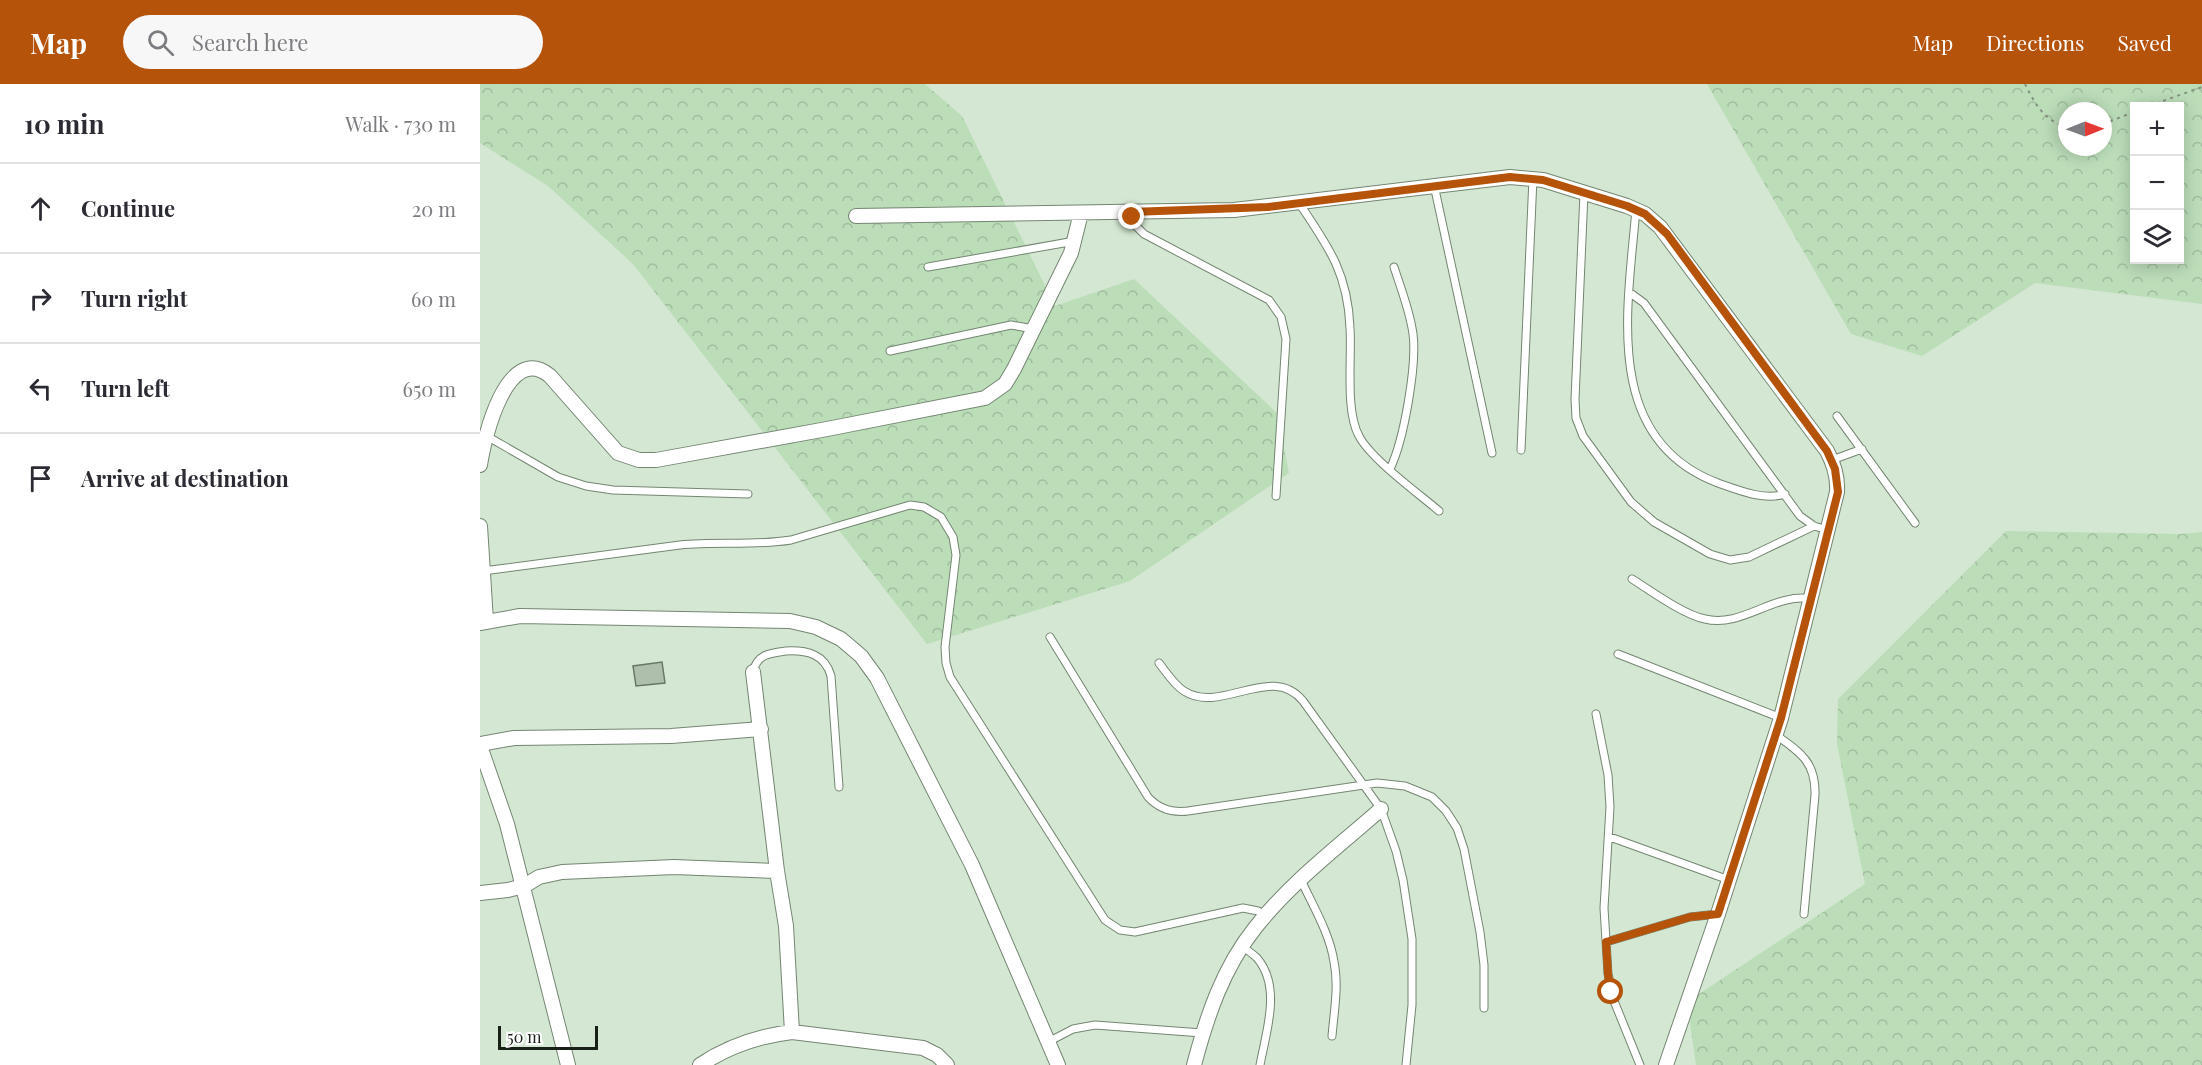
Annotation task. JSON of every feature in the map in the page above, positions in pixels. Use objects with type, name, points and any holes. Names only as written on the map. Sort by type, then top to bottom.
[{"type":"street","points":[[856,216],[1234,210],[1510,177],[1533,178],[1636,209],[1667,234],[1832,460],[1838,480],[1838,492],[1776,735],[1718,914],[1665,1065]]},
{"type":"street","points":[[480,459],[485,435],[499,396],[510,381],[524,369],[529,368],[540,369],[550,376],[618,453],[639,460],[656,460],[978,400],[992,395],[1005,384],[1034,329],[1071,253],[1081,213]]},
{"type":"street","points":[[480,526],[483,622],[520,616],[790,621],[804,623],[829,632],[851,647],[877,678],[972,865],[1058,1065]]},
{"type":"street","points":[[753,672],[777,871],[786,926],[792,1032]]},
{"type":"street","points":[[568,1065],[524,886],[497,792],[480,745],[514,738],[696,735],[760,729]]},
{"type":"street","points":[[1194,1065],[1202,1033],[1218,991],[1242,946],[1265,915],[1381,809]]},
{"type":"street","points":[[482,897],[524,886],[539,877],[562,872],[674,867],[777,871]]},
{"type":"street","points":[[700,1065],[718,1053],[741,1043],[772,1034],[792,1032],[923,1048],[937,1055],[947,1065]]},
{"type":"lane","points":[[1521,450],[1533,178]]},
{"type":"lane","points":[[1434,185],[1492,453]]},
{"type":"lane","points":[[1584,193],[1575,409],[1579,428],[1588,444],[1631,502],[1644,514],[1717,557],[1730,560],[1749,557],[1814,526]]},
{"type":"lane","points":[[1299,203],[1329,246],[1347,297],[1350,327],[1351,410],[1354,427],[1363,444],[1439,511]]},
{"type":"lane","points":[[1636,209],[1629,292],[1628,358],[1630,377],[1641,411],[1657,438],[1681,462],[1710,480],[1768,497],[1785,494]]},
{"type":"lane","points":[[1131,212],[1136,226],[1144,234],[1269,300],[1278,311],[1284,324],[1286,339],[1276,496]]},
{"type":"lane","points":[[928,267],[1075,241]]},
{"type":"lane","points":[[1390,469],[1402,434],[1414,354],[1412,326],[1394,267]]},
{"type":"lane","points":[[1629,292],[1644,303],[1800,516],[1814,526],[1828,530]]},
{"type":"lane","points":[[890,351],[1011,325],[1034,329]]},
{"type":"lane","points":[[1837,416],[1915,523]]},
{"type":"lane","points":[[485,435],[558,477],[586,486],[613,490],[748,494]]},
{"type":"lane","points":[[1832,460],[1862,449]]},
{"type":"lane","points":[[483,571],[689,544],[774,543],[910,505],[931,510],[945,522],[955,545],[956,564],[945,647],[950,677],[1105,920],[1120,930],[1135,932],[1243,908],[1265,915]]},
{"type":"lane","points":[[1632,579],[1696,617],[1715,621],[1739,618],[1786,600],[1812,599]]},
{"type":"lane","points":[[1050,637],[1148,797],[1160,807],[1174,812],[1188,812],[1363,784],[1398,785],[1432,797],[1446,811],[1457,828],[1464,849],[1480,932],[1484,965],[1484,1008]]},
{"type":"lane","points":[[753,672],[760,658],[770,653],[806,651],[818,656],[826,665],[831,676],[839,787]]},
{"type":"lane","points":[[1618,654],[1781,718]]},
{"type":"lane","points":[[1159,663],[1181,689],[1199,697],[1214,697],[1275,685],[1293,691],[1303,701],[1381,809],[1396,851],[1403,880],[1412,939],[1412,1005],[1406,1065]]},
{"type":"lane","points":[[1596,714],[1608,775],[1610,837],[1604,908],[1608,974],[1611,992],[1640,1065]]},
{"type":"lane","points":[[1776,735],[1800,752],[1809,764],[1814,779],[1815,795],[1804,914]]},
{"type":"lane","points":[[1610,837],[1729,880]]},
{"type":"lane","points":[[1301,880],[1326,934],[1334,961],[1336,982],[1332,1036]]},
{"type":"lane","points":[[1606,942],[1690,917],[1718,914]]},
{"type":"lane","points":[[1242,946],[1258,959],[1268,982],[1270,994],[1271,1005],[1260,1065]]},
{"type":"lane","points":[[1047,1042],[1073,1029],[1095,1025],[1202,1033]]},
{"type":"path","points":[[2025,84],[2044,116],[2058,123]]},
{"type":"path","points":[[2160,102],[2202,87]]},
{"type":"path","points":[[2112,121],[2130,114]]},
{"type":"green space","points":[[480,84],[925,84],[962,116],[1055,306],[1134,279],[1277,413],[1289,473],[1130,581],[927,644],[633,264],[548,186],[480,143]]},
{"type":"green space","points":[[1707,84],[2202,84],[2202,304],[2035,283],[1922,356],[1851,334]]},
{"type":"green space","points":[[2006,531],[2180,534],[2202,532],[2202,1065],[1696,1065],[1687,1002],[1865,884],[1837,744],[1838,699]]},
{"type":"building","points":[[662,662],[665,683],[636,686],[633,666]]},
{"type":"route","points":[[1132,217],[1131,212],[1268,207],[1510,177],[1543,180],[1636,209],[1667,234],[1827,451],[1838,480],[1838,492],[1781,718],[1718,914],[1690,917],[1606,942],[1611,992]]}]
